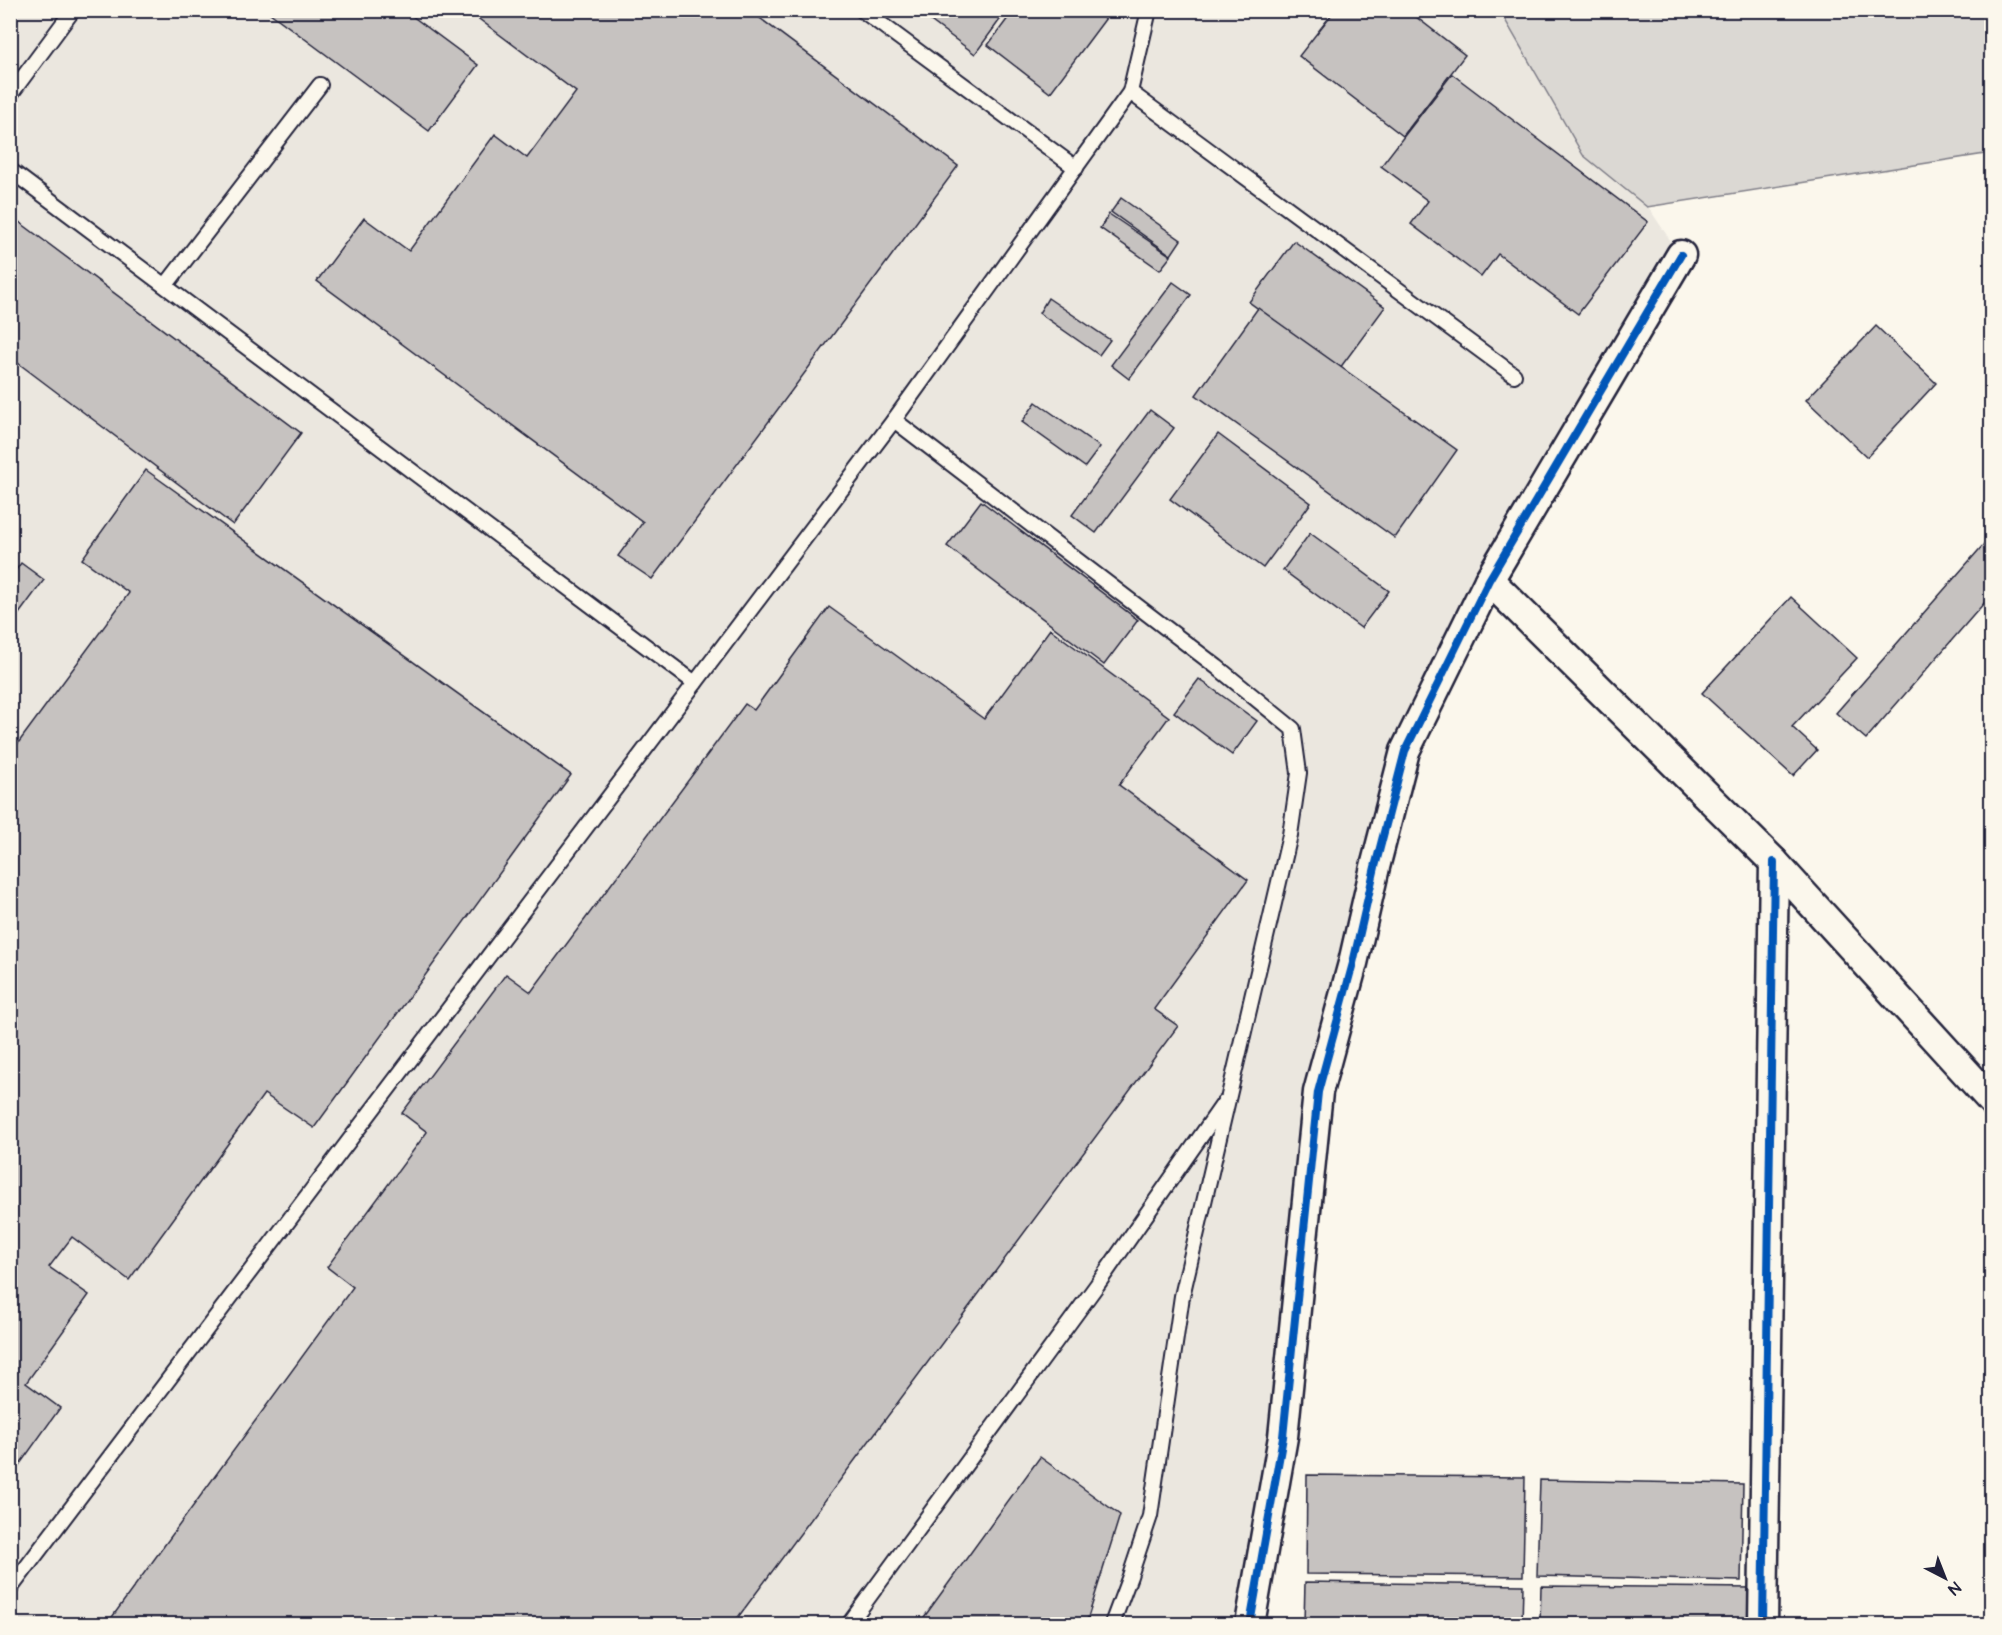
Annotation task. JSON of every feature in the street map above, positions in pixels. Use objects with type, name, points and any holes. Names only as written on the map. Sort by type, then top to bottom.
[{"type":"street","points":[[1250,1624],[1283,1437],[1318,1092],[1353,963],[1405,751],[1489,580],[1682,255]]},
{"type":"street","points":[[1489,580],[1774,861],[1992,1101]]},
{"type":"street","points":[[1763,1624],[1774,861]]},
{"type":"lane","points":[[10,94],[73,10]]},
{"type":"lane","points":[[862,10],[1076,168]]},
{"type":"lane","points":[[10,1589],[894,420],[1076,168],[1130,92],[1149,10]]},
{"type":"lane","points":[[166,285],[320,85]]},
{"type":"lane","points":[[1130,92],[1514,375]]},
{"type":"lane","points":[[10,170],[695,683]]},
{"type":"lane","points":[[894,420],[1208,660],[1293,729],[1299,772],[1290,835],[1182,1296],[1150,1516],[1112,1624]]},
{"type":"lane","points":[[849,1624],[1097,1285],[1229,1096]]},
{"type":"shaded area","points":[[11,11],[1529,11],[1536,37],[1674,246],[1392,758],[1362,848],[1309,1094],[1273,1431],[1235,1624],[11,1624]]},
{"type":"shaded area","points":[[1500,11],[1991,11],[1991,153],[1647,207],[1583,155]]},
{"type":"building","points":[[266,10],[404,10],[478,65],[429,131]]},
{"type":"building","points":[[467,10],[749,10],[958,166],[652,579],[618,556],[643,522],[317,281],[364,218],[409,251],[495,134],[527,158],[576,92]]},
{"type":"building","points":[[916,10],[1007,10],[975,54]]},
{"type":"building","points":[[1014,10],[1112,10],[1050,93],[988,45]]},
{"type":"building","points":[[1335,10],[1407,10],[1465,55],[1403,136],[1299,56]]},
{"type":"building","points":[[1452,74],[1648,222],[1578,314],[1498,254],[1481,277],[1411,224],[1428,201],[1381,166]]},
{"type":"building","points":[[1121,198],[1181,240],[1171,255],[1111,212]]},
{"type":"building","points":[[1109,214],[1171,256],[1160,270],[1100,228]]},
{"type":"building","points":[[10,215],[301,433],[233,525],[10,357]]},
{"type":"building","points":[[1294,241],[1385,307],[1340,368],[1249,302]]},
{"type":"building","points":[[1173,282],[1191,295],[1129,379],[1111,365]]},
{"type":"building","points":[[1048,298],[1110,340],[1099,355],[1039,313]]},
{"type":"building","points":[[1258,308],[1457,450],[1395,538],[1196,395]]},
{"type":"building","points":[[1876,326],[1936,383],[1867,457],[1806,400]]},
{"type":"building","points":[[1036,402],[1100,447],[1085,467],[1022,422]]},
{"type":"building","points":[[1150,410],[1174,428],[1096,533],[1072,515]]},
{"type":"building","points":[[1218,434],[1311,503],[1263,568],[1170,499]]},
{"type":"building","points":[[146,470],[571,775],[314,1128],[264,1094],[129,1280],[72,1237],[49,1267],[89,1295],[26,1383],[60,1408],[10,1478],[10,754],[129,593],[82,559]]},
{"type":"building","points":[[981,501],[1138,620],[1104,665],[947,546]]},
{"type":"building","points":[[1310,533],[1389,591],[1361,628],[1283,570]]},
{"type":"building","points":[[1992,535],[1992,594],[1866,739],[1836,713]]},
{"type":"building","points":[[21,563],[44,580],[10,626],[10,578]]},
{"type":"building","points":[[1791,597],[1857,658],[1792,727],[1817,750],[1793,776],[1702,693]]},
{"type":"building","points":[[829,607],[984,719],[1050,629],[1169,717],[1119,785],[1248,880],[1154,1009],[1178,1026],[733,1624],[107,1624],[353,1287],[327,1267],[427,1132],[402,1113],[506,974],[531,992],[745,704],[754,710]]},
{"type":"building","points":[[1199,679],[1257,721],[1232,755],[1174,712]]},
{"type":"building","points":[[1040,1457],[1120,1515],[1086,1624],[919,1624]]},
{"type":"building","points":[[1307,1475],[1525,1477],[1523,1576],[1306,1574]]},
{"type":"building","points":[[1540,1480],[1743,1484],[1741,1581],[1537,1576]]},
{"type":"building","points":[[1305,1582],[1523,1585],[1522,1624],[1304,1624]]},
{"type":"building","points":[[1541,1586],[1756,1588],[1756,1624],[1540,1624]]},
{"type":"cycle path","points":[[1250,1624],[1283,1437],[1318,1092],[1353,963],[1405,751],[1489,580],[1681,255]]},
{"type":"cycle path","points":[[1763,1624],[1774,862]]}]
